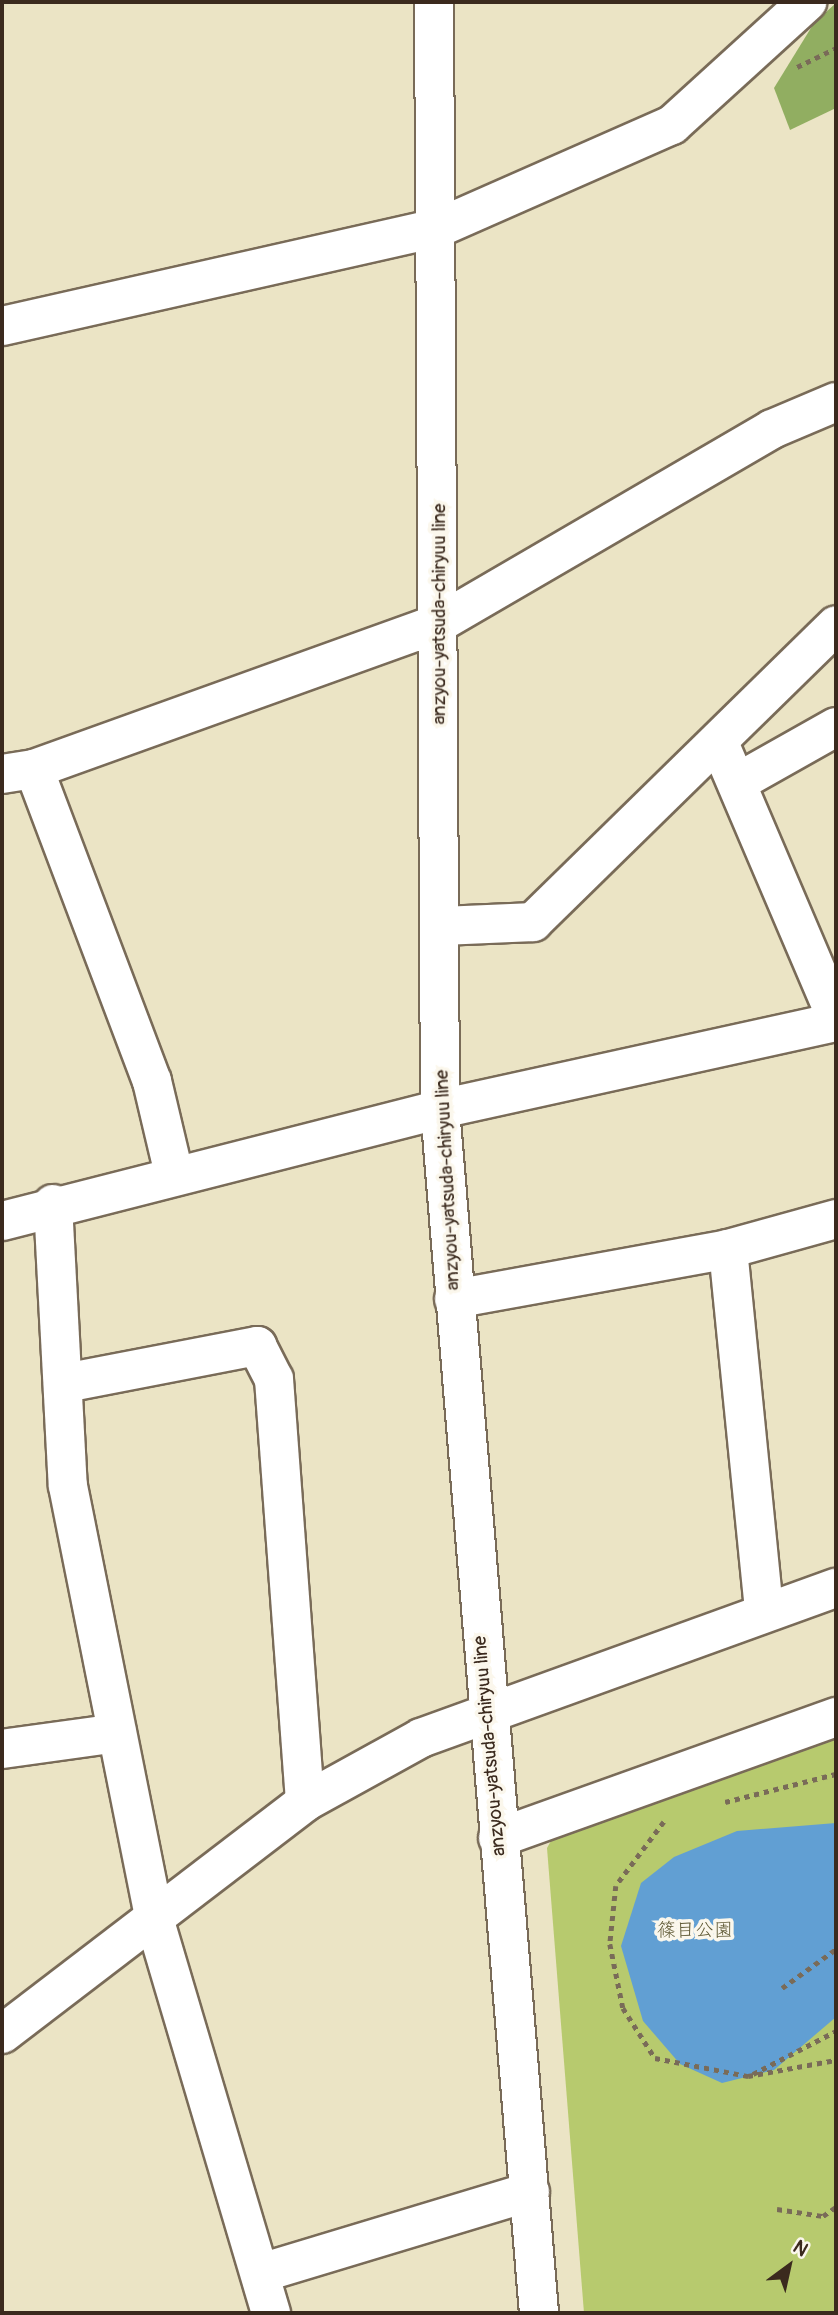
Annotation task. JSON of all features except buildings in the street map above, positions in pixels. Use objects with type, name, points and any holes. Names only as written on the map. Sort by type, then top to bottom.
[{"type":"street","name":"anzyou-yatsuda-chiryuu line","points":[[434,2],[443,926],[440,1109],[487,1718],[539,2313]]},
{"type":"street","points":[[2,326],[438,228],[672,125],[807,2]]},
{"type":"street","points":[[174,1174],[152,1082],[18,772],[439,623],[772,429],[836,402]]},
{"type":"street","points":[[443,926],[533,922],[720,745],[836,625]]},
{"type":"street","points":[[740,781],[836,727]]},
{"type":"street","points":[[720,745],[740,781],[836,1017]]},
{"type":"street","points":[[2,1222],[53,1204],[440,1109],[836,1022]]},
{"type":"street","points":[[53,1204],[65,1382],[68,1486],[154,1918],[271,2313]]},
{"type":"street","points":[[454,1298],[728,1249],[836,1219]]},
{"type":"street","points":[[728,1249],[764,1612]]},
{"type":"street","points":[[65,1382],[257,1346],[274,1379],[305,1802]]},
{"type":"street","points":[[2,2034],[305,1802],[421,1738],[487,1718],[764,1612],[836,1588]]},
{"type":"street","points":[[498,1838],[836,1717]]},
{"type":"street","points":[[2,1749],[117,1732]]},
{"type":"street","points":[[261,2273],[530,2192]]},
{"type":"path","points":[[713,1805],[836,1774]]},
{"type":"path","points":[[674,1819],[661,1823],[617,1886],[610,1944],[623,2008],[655,2057],[748,2076],[836,2060]]},
{"type":"path","points":[[782,1988],[836,1949]]},
{"type":"path","points":[[748,2076],[836,2031]]},
{"type":"path","points":[[777,2209],[823,2216],[836,2207]]},
{"type":"green space","points":[[836,3],[836,108],[790,130],[774,88],[814,23]]},
{"type":"green space","name":"篠目公園","points":[[836,1729],[836,2313],[584,2313],[547,1848],[556,1832]]},
{"type":"water","points":[[836,1823],[836,2017],[774,2070],[722,2083],[680,2064],[643,2021],[621,1946],[641,1883],[674,1857],[737,1831]]}]
